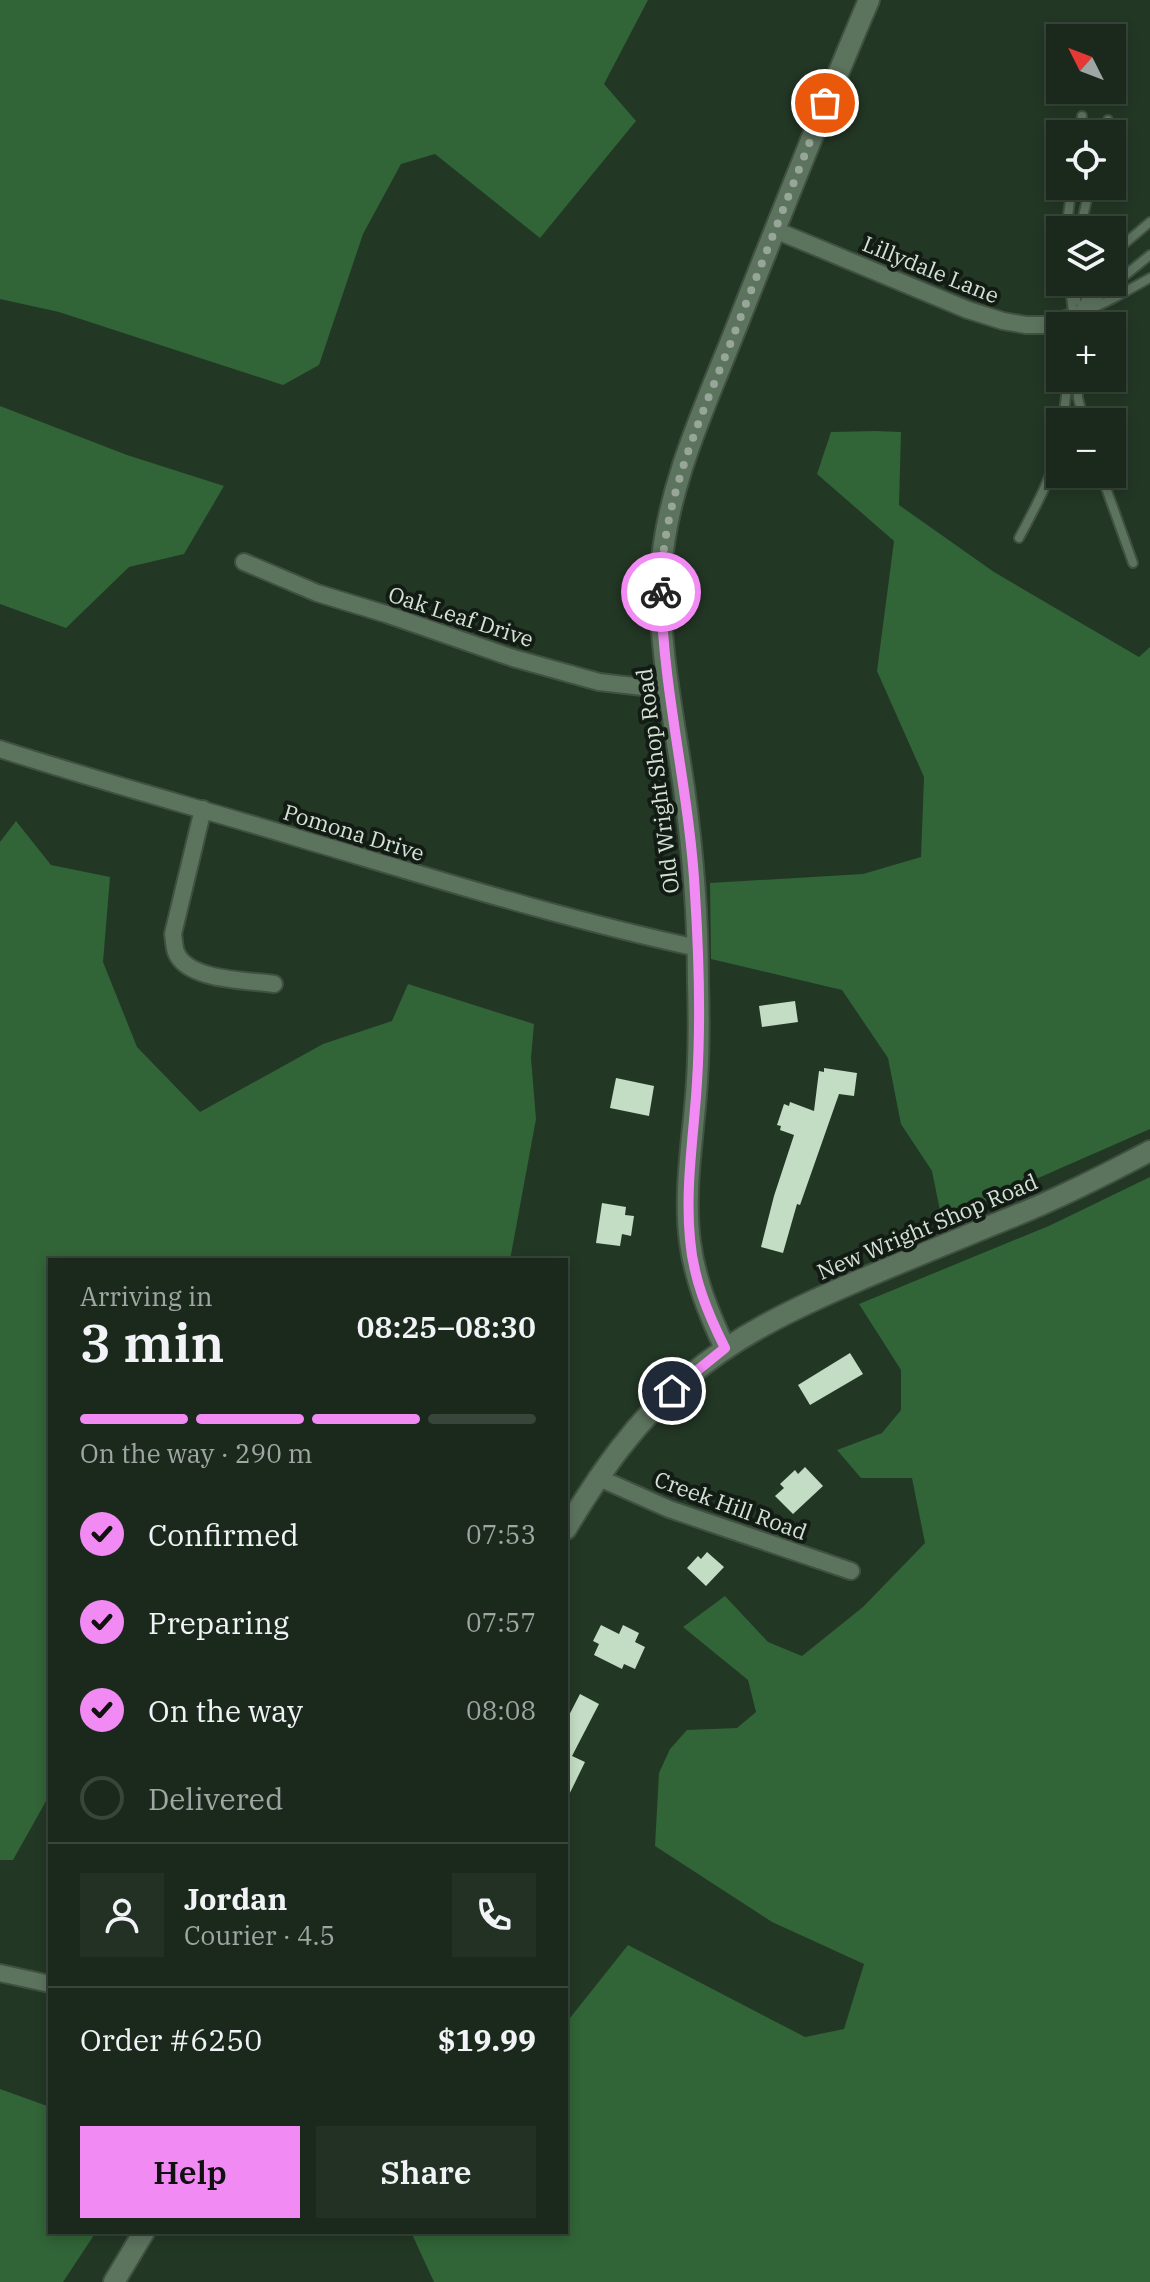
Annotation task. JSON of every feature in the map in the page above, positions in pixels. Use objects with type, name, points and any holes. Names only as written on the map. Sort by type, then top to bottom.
[{"type":"street","name":"Old Wright Shop Road","points":[[725,1348],[697,1278],[690,1241],[689,1174],[697,1080],[698,948],[686,805],[669,690],[661,572],[666,529],[675,493],[698,425],[835,78],[869,0]]},
{"type":"street","name":"Lillydale Lane","points":[[775,230],[968,310],[1003,321],[1046,325]]},
{"type":"street","name":"Oak Leaf Drive","points":[[244,562],[317,593],[513,658],[599,682],[669,690]]},
{"type":"street","name":"Pomona Drive","points":[[0,749],[500,898],[698,948]]},
{"type":"street","points":[[203,809],[173,934],[175,951],[184,965],[199,974],[274,984]]},
{"type":"street","name":"New Wright Shop Road","points":[[568,1526],[597,1477],[626,1440],[658,1404],[725,1348],[794,1309],[917,1255],[1012,1218],[1092,1182],[1150,1151]]},
{"type":"street","name":"Creek Hill Road","points":[[597,1477],[669,1509],[851,1571]]},
{"type":"street","points":[[0,1973],[48,1984]]},
{"type":"street","points":[[114,2282],[143,2234]]},
{"type":"lane","points":[[1082,116],[1082,120]]},
{"type":"lane","points":[[1126,242],[1150,222]]},
{"type":"lane","points":[[1087,312],[1150,255]]},
{"type":"lane","points":[[1092,312],[1150,278]]},
{"type":"lane","points":[[1019,538],[1046,483]]},
{"type":"lane","points":[[1106,488],[1133,563]]},
{"type":"green space","points":[[0,0],[648,0],[604,84],[636,121],[540,238],[435,154],[401,164],[363,234],[319,365],[283,385],[59,312],[0,299]]},
{"type":"green space","points":[[0,406],[127,455],[224,486],[184,554],[129,567],[66,628],[0,604]]},
{"type":"green space","points":[[831,432],[901,432],[899,505],[994,572],[1139,657],[1150,647],[1150,1129],[942,1220],[932,1171],[901,1124],[888,1058],[842,990],[711,959],[710,883],[863,874],[921,857],[924,777],[877,671],[894,541],[817,474]]},
{"type":"green space","points":[[16,821],[51,865],[110,877],[103,962],[137,1047],[200,1112],[323,1044],[392,1021],[408,984],[534,1024],[531,1058],[536,1119],[510,1258],[48,1258],[48,1798],[13,1860],[0,1860],[0,842]]},
{"type":"green space","points":[[1150,1177],[1150,2282],[434,2282],[412,2234],[568,2234],[568,2020],[628,1945],[805,2037],[844,2029],[864,1964],[772,1922],[655,1846],[659,1773],[670,1749],[687,1730],[737,1728],[756,1712],[748,1680],[683,1627],[725,1596],[768,1642],[802,1656],[863,1607],[925,1543],[912,1478],[861,1478],[837,1450],[882,1433],[901,1410],[901,1370],[859,1304],[1051,1225]]},
{"type":"green space","points":[[0,2089],[48,2106],[48,2234],[95,2234],[63,2282],[0,2282]]},
{"type":"building","points":[[795,1001],[798,1022],[762,1027],[759,1006]]},
{"type":"building","points":[[824,1068],[857,1073],[854,1096],[839,1094],[800,1205],[797,1204],[783,1253],[761,1247],[794,1135],[780,1130],[781,1126],[777,1125],[784,1104],[789,1106],[790,1102],[814,1111],[819,1071],[824,1072]]},
{"type":"building","points":[[616,1078],[654,1086],[649,1116],[610,1108]]},
{"type":"building","points":[[602,1203],[626,1207],[625,1215],[634,1216],[631,1236],[622,1234],[620,1246],[596,1243]]},
{"type":"building","points":[[850,1353],[863,1374],[810,1405],[798,1385]]},
{"type":"building","points":[[805,1467],[823,1486],[793,1514],[775,1496],[784,1488],[780,1484],[795,1470],[798,1474]]},
{"type":"building","points":[[707,1552],[724,1567],[706,1586],[687,1568],[698,1556],[701,1559]]},
{"type":"building","points":[[601,1625],[619,1634],[623,1625],[639,1633],[635,1642],[645,1647],[635,1669],[624,1664],[622,1669],[594,1655],[599,1644],[593,1641]]},
{"type":"building","points":[[580,1694],[599,1704],[572,1756],[585,1762],[568,1797],[568,1717]]},
{"type":"way so far","points":[[661,592],[666,529],[675,493],[698,425],[825,103]]},
{"type":"route","points":[[661,592],[669,690],[695,889],[698,948],[697,1080],[688,1203],[690,1241],[697,1278],[725,1348],[672,1391]]}]
